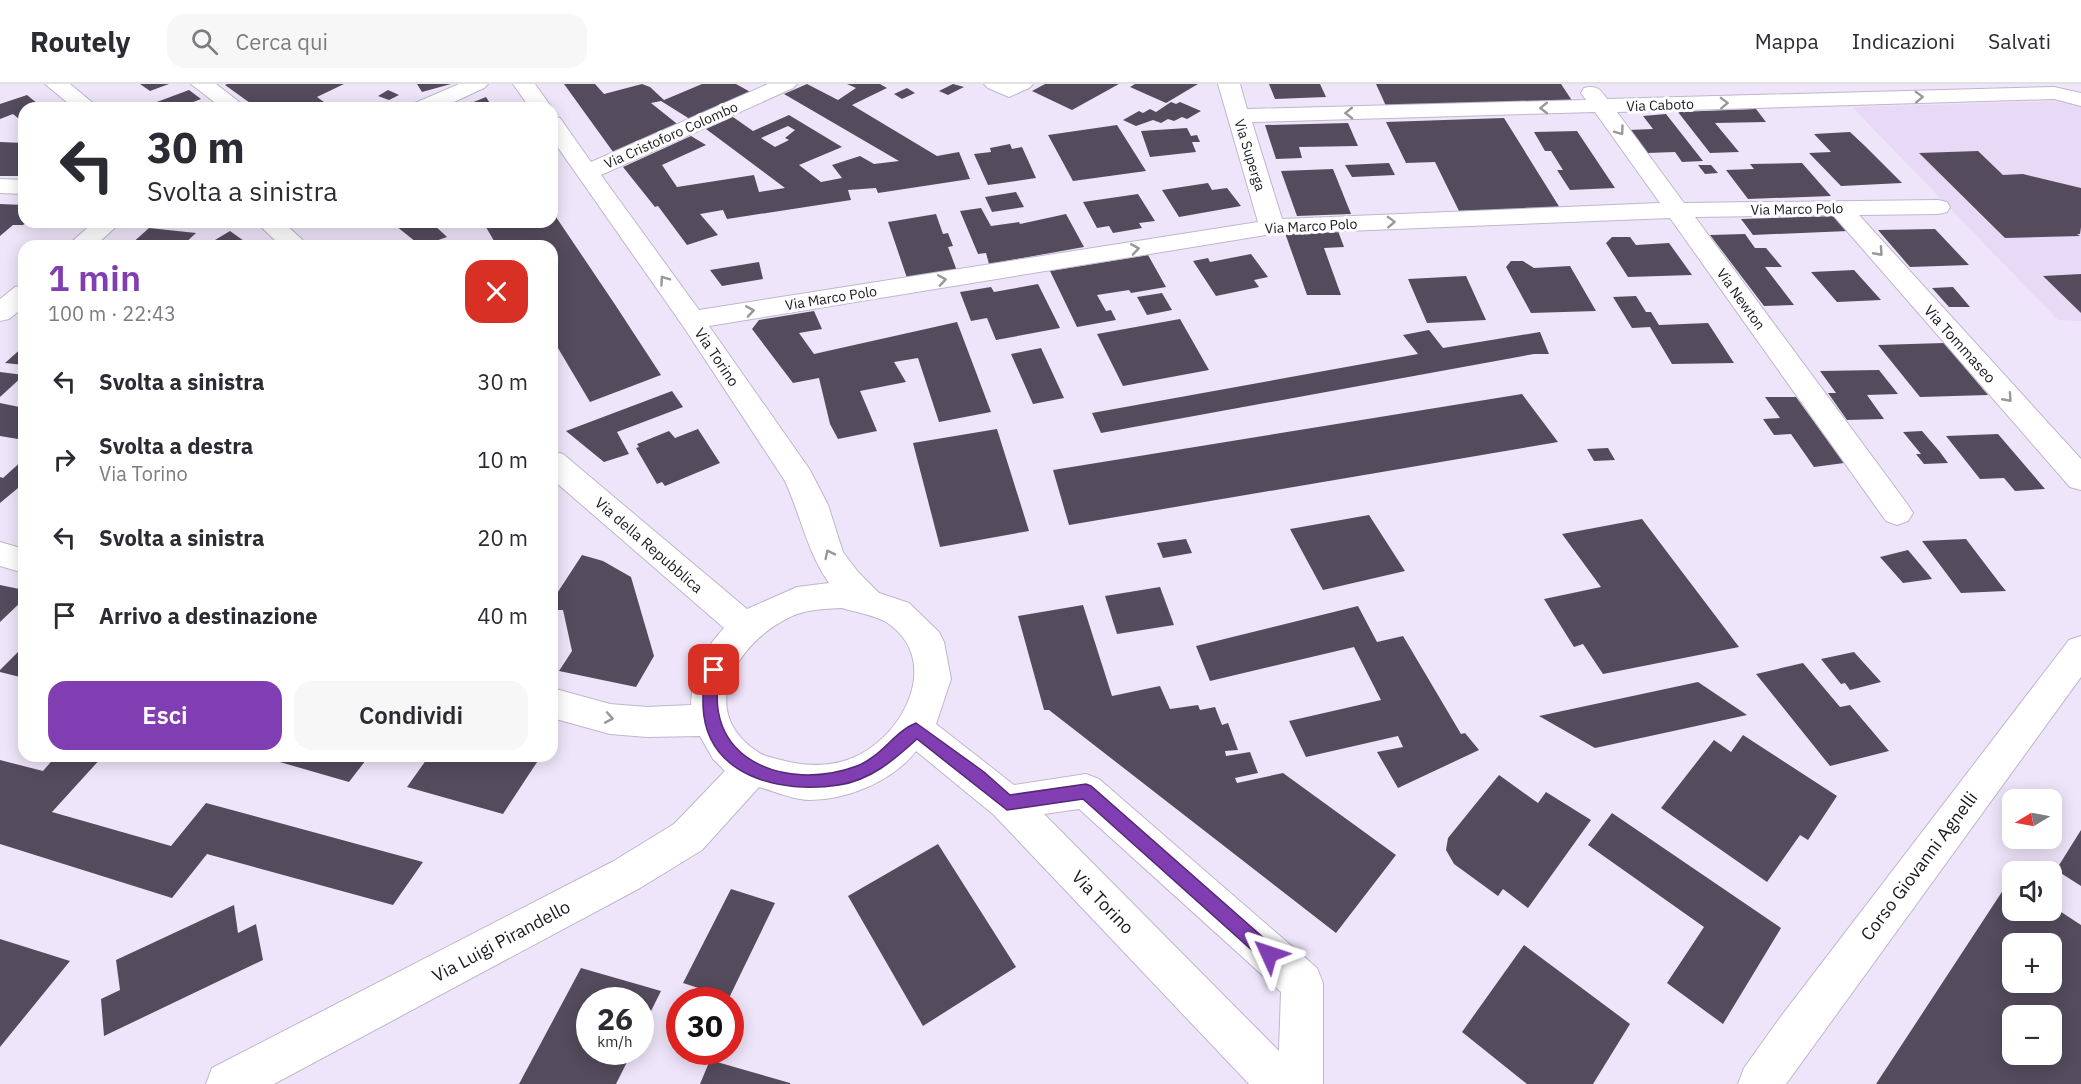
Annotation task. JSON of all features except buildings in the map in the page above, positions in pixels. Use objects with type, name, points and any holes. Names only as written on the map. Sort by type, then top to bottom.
[{"type":"street","points":[[56,84],[80,102]]},
{"type":"street","points":[[202,84],[228,102]]},
{"type":"street","points":[[436,102],[477,84]]},
{"type":"street","name":"Via Cristoforo Colombo","points":[[588,172],[786,84]]},
{"type":"street","points":[[995,84],[1009,91],[1022,84]]},
{"type":"street","name":"Via Superga","points":[[1229,84],[1272,227]]},
{"type":"street","name":"Via Newton","points":[[1586,84],[1897,513]]},
{"type":"street","points":[[531,86],[538,102]]},
{"type":"street","name":"Via Caboto","points":[[1239,116],[2054,93],[2081,100]]},
{"type":"street","name":"Via Torino","points":[[558,131],[692,320],[799,478],[812,505],[828,556],[846,581],[865,598]]},
{"type":"street","points":[[0,186],[18,187]]},
{"type":"street","name":"Via Marco Polo","points":[[692,320],[1272,227],[1677,210],[1938,207]]},
{"type":"street","name":"Via Tommaseo","points":[[1840,208],[2081,479]]},
{"type":"street","points":[[87,240],[102,228]]},
{"type":"street","points":[[275,228],[289,240]]},
{"type":"street","points":[[0,313],[18,298]]},
{"type":"street","name":"Via della Repubblica","points":[[558,467],[746,627]]},
{"type":"street","points":[[0,554],[18,559]]},
{"type":"street","points":[[842,596],[865,598],[886,606],[904,617],[918,631],[929,649],[934,668],[933,689],[928,710],[916,730],[884,760],[863,771],[841,778],[794,782],[772,778],[752,769],[727,747],[711,720],[710,686],[714,670],[733,639],[746,627],[771,611],[799,600],[842,596]]},
{"type":"street","name":"Corso Giovanni Agnelli","points":[[1760,1084],[1794,1034],[2081,650]]},
{"type":"street","points":[[558,705],[610,719],[647,722],[711,720]]},
{"type":"street","name":"Via Torino","points":[[916,730],[978,777],[1007,803],[1280,1084]]},
{"type":"street","name":"Via Luigi Pirandello","points":[[228,1084],[626,875],[688,837],[752,769]]},
{"type":"street","points":[[1007,803],[1086,791],[1302,983],[1301,1084]]},
{"type":"shaded area","points":[[2063,101],[2081,106],[2081,321],[2058,320],[1852,107]]},
{"type":"route","points":[[714,670],[710,686],[711,720],[720,739],[734,756],[752,769],[772,778],[794,782],[817,782],[841,778],[863,771],[884,760],[902,746],[916,730],[936,743],[1007,803],[1086,791],[1269,954]]}]
